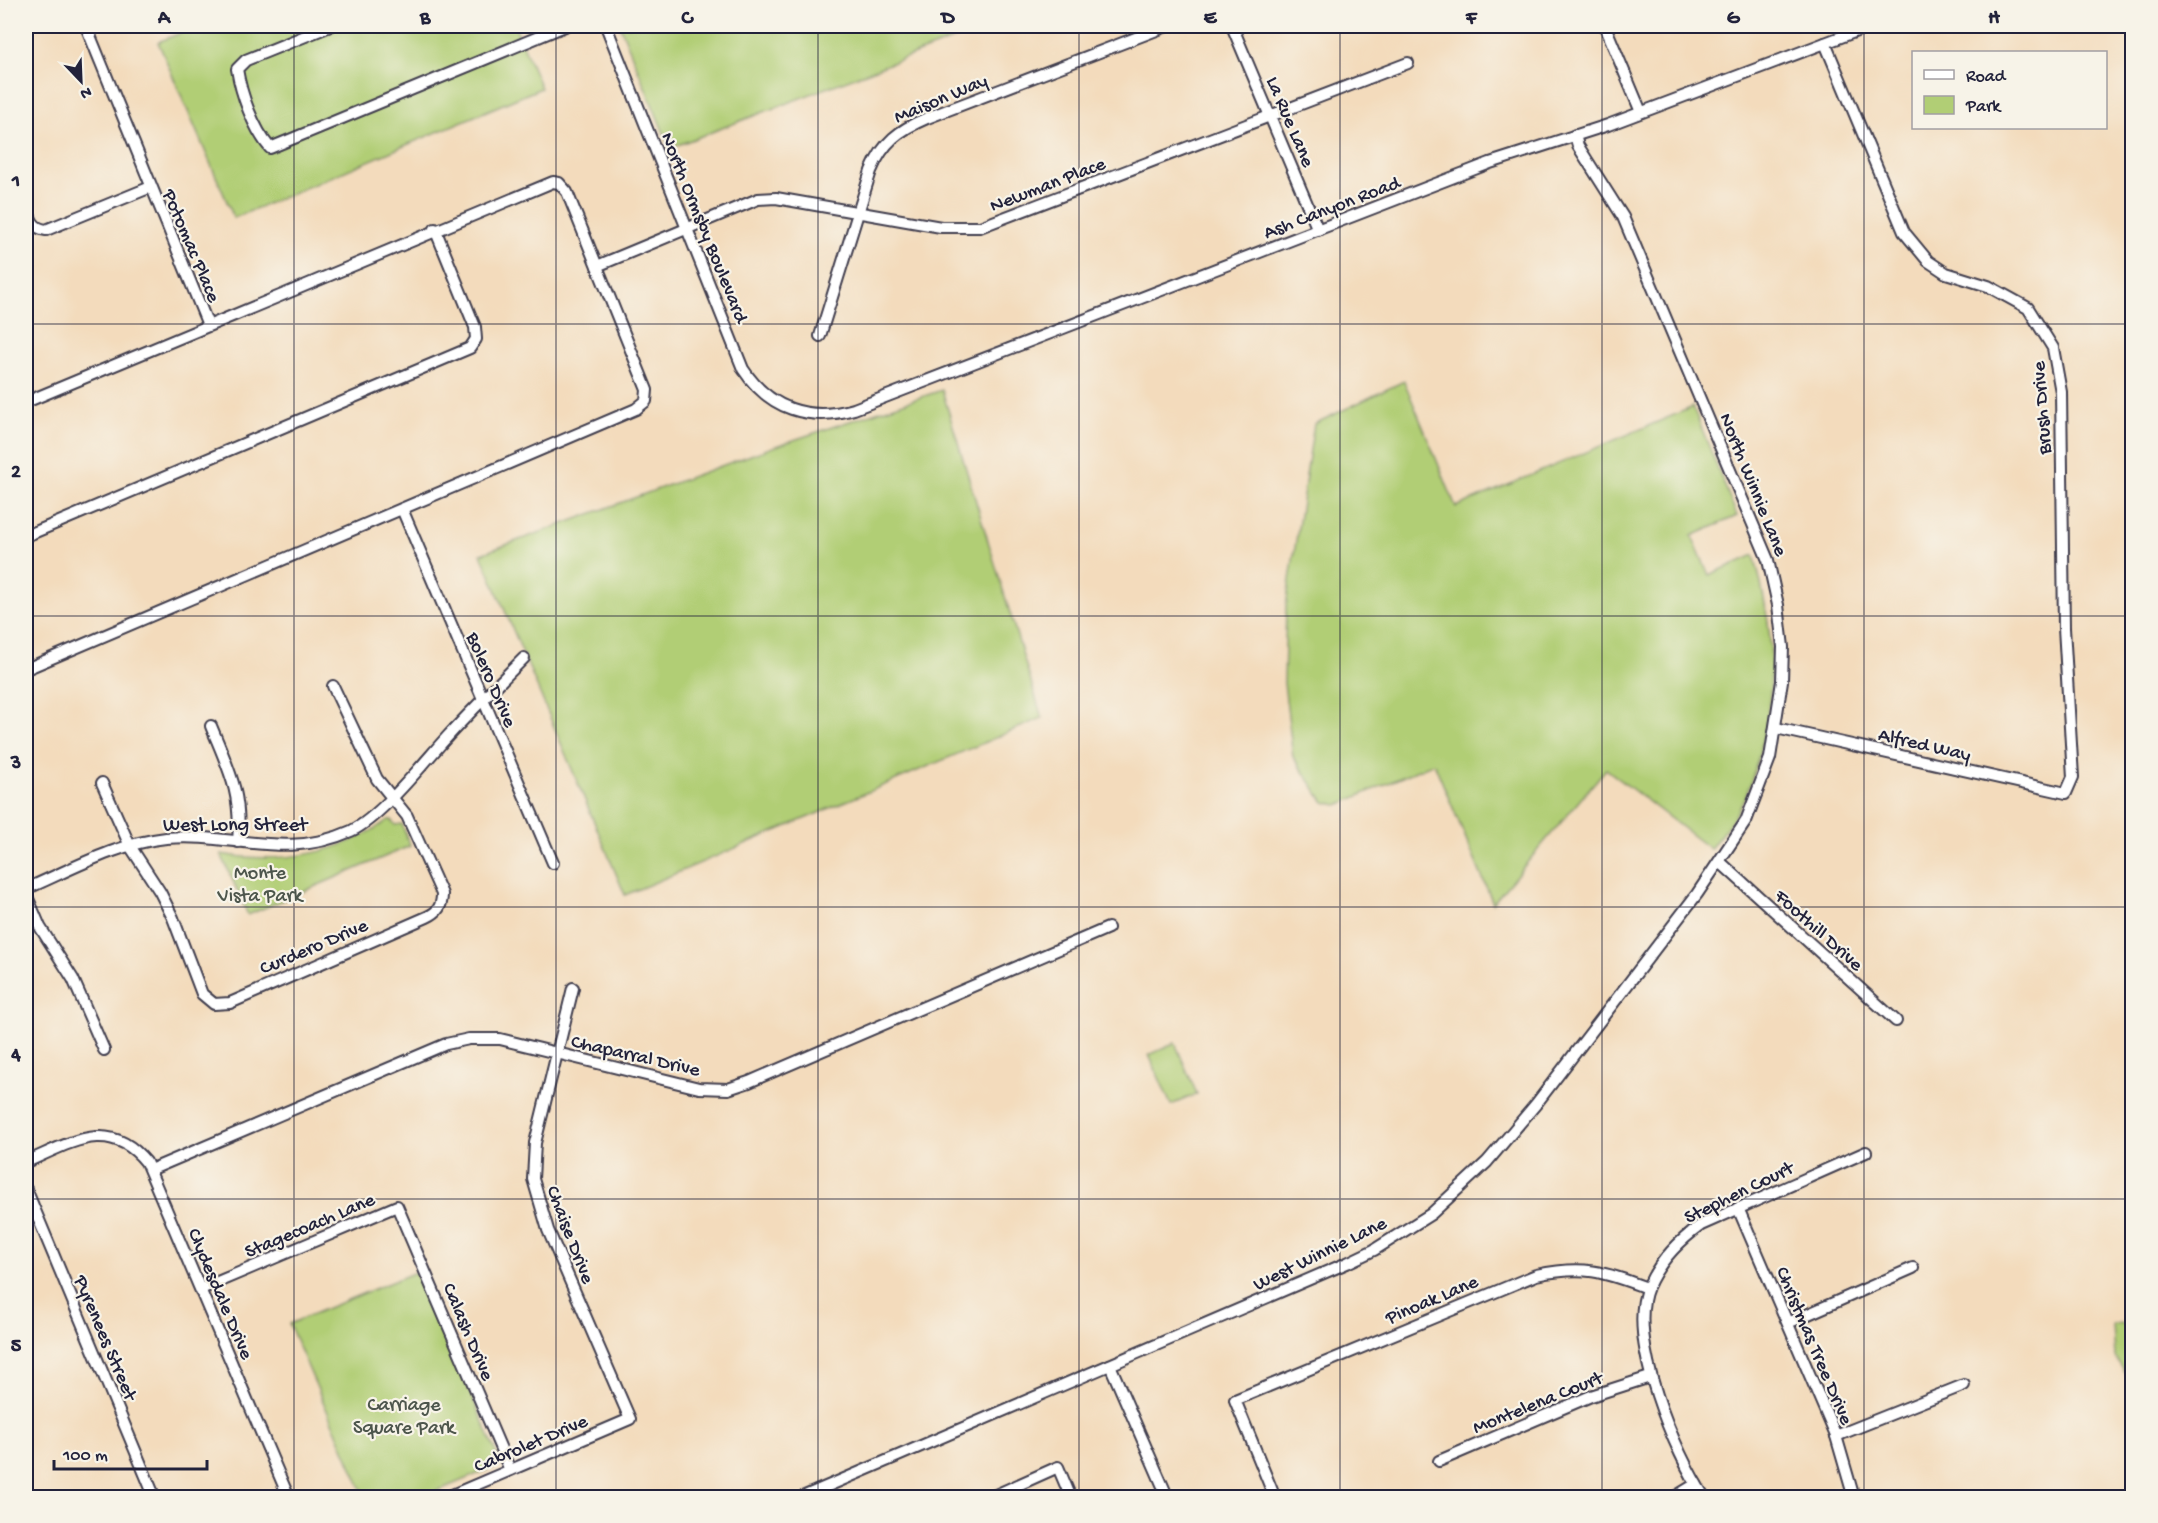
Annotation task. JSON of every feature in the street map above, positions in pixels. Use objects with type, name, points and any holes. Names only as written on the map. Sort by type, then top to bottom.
[{"type":"street","points":[[86,26],[151,187]]},
{"type":"street","points":[[330,26],[246,60],[237,69],[239,81],[261,138],[270,148],[565,26]]},
{"type":"street","name":"North Ormsby Boulevard","points":[[606,26],[743,369],[770,399],[805,414]]},
{"type":"street","name":"Maison Way","points":[[820,336],[878,155],[893,136],[906,127],[1167,26]]},
{"type":"street","name":"La Rue Lane","points":[[1232,26],[1318,230]]},
{"type":"street","points":[[1605,26],[1641,112]]},
{"type":"street","name":"Ash Canyon Road","points":[[805,414],[835,415],[854,409],[1490,163],[1641,112],[1870,26]]},
{"type":"street","name":"Brush Drive","points":[[1825,43],[1904,232],[1928,261],[1946,273],[1988,286],[2028,308],[2053,348],[2061,392],[2064,628],[2073,777],[2066,793]]},
{"type":"street","name":"Newman Place","points":[[597,266],[686,227],[758,199],[776,198],[940,227],[980,227],[1408,63]]},
{"type":"street","name":"North Winnie Lane","points":[[1575,135],[1578,146],[1623,217],[1768,560],[1778,605],[1783,647],[1776,728],[1760,788],[1746,821],[1720,862]]},
{"type":"street","points":[[26,402],[541,185],[557,182],[567,192],[646,385],[646,401],[636,409],[26,669]]},
{"type":"street","name":"Potomac Place","points":[[26,206],[38,229],[46,230],[151,187],[208,325]]},
{"type":"street","points":[[26,536],[470,348],[476,339],[476,327],[435,230]]},
{"type":"street","name":"Bolero Drive","points":[[402,509],[481,699],[553,863]]},
{"type":"street","name":"West Long Street","points":[[26,889],[130,846],[166,838],[268,845],[315,842],[352,830],[392,798],[481,699],[524,658]]},
{"type":"street","points":[[333,686],[377,779],[392,798]]},
{"type":"street","points":[[211,726],[237,787],[240,821],[238,842]]},
{"type":"street","name":"Alfred Way","points":[[1776,728],[2066,793]]},
{"type":"street","points":[[102,783],[130,846]]},
{"type":"street","name":"Curdero Drive","points":[[130,846],[173,918],[206,999],[214,1004],[230,1003],[435,913],[442,903],[442,894],[407,816],[392,798]]},
{"type":"street","name":"Foothill Drive","points":[[1720,862],[1896,1021]]},
{"type":"street","name":"West Winnie Lane","points":[[800,1497],[1365,1254],[1431,1214],[1470,1179],[1503,1144],[1720,862]]},
{"type":"street","points":[[26,894],[40,927],[73,979],[104,1050]]},
{"type":"street","name":"Chaparral Drive","points":[[150,1170],[446,1044],[469,1039],[500,1039],[699,1088],[728,1089],[1108,928]]},
{"type":"street","name":"Chaise Drive","points":[[573,988],[535,1143],[533,1179],[548,1230],[630,1419]]},
{"type":"street","name":"Clydesdale Drive","points":[[26,1162],[90,1135],[105,1137],[129,1146],[140,1154],[150,1170],[290,1497]]},
{"type":"street","name":"Stephen Court","points":[[1647,1288],[1680,1240],[1701,1225],[1866,1152]]},
{"type":"street","name":"Pyrenees Street","points":[[26,1189],[155,1497]]},
{"type":"street","name":"Stagecoach Lane","points":[[201,1289],[397,1206]]},
{"type":"street","name":"Calash Drive","points":[[397,1206],[510,1470]]},
{"type":"street","name":"Christmas Tree Drive","points":[[1738,1208],[1836,1436],[1854,1497]]},
{"type":"street","name":"Pinoak Lane","points":[[1275,1497],[1235,1400],[1536,1275],[1582,1268],[1604,1272],[1647,1288]]},
{"type":"street","points":[[1788,1323],[1912,1268]]},
{"type":"street","points":[[1647,1288],[1641,1336],[1650,1377],[1675,1440],[1696,1484],[1705,1497]]},
{"type":"street","points":[[1110,1365],[1168,1497]]},
{"type":"street","name":"Montelena Court","points":[[1439,1461],[1591,1396],[1650,1377]]},
{"type":"street","points":[[1836,1436],[1964,1385]]},
{"type":"street","name":"Cabrolet Drive","points":[[445,1497],[630,1419]]},
{"type":"street","points":[[990,1497],[1058,1467],[1071,1497]]},
{"type":"street","points":[[1673,1497],[1696,1484]]},
{"type":"green space","points":[[198,26],[515,26],[541,88],[234,218],[158,42]]},
{"type":"green space","points":[[620,26],[988,26],[670,148]]},
{"type":"green space","points":[[1404,381],[1456,507],[1693,407],[1737,516],[1692,536],[1709,575],[1754,555],[1766,607],[1771,655],[1769,703],[1753,775],[1737,813],[1710,849],[1606,769],[1493,903],[1434,763],[1338,805],[1324,802],[1293,757],[1284,683],[1286,606],[1314,424]]},
{"type":"green space","points":[[942,390],[1042,718],[625,895],[481,554],[770,448]]},
{"type":"green space","name":"Monte Vista Park","points":[[388,820],[395,825],[402,824],[410,846],[248,915],[221,854],[265,858],[308,854],[350,841]]},
{"type":"green space","points":[[1175,1043],[1197,1094],[1171,1105],[1149,1055]]},
{"type":"green space","name":"Carriage Square Park","points":[[418,1271],[501,1464],[423,1497],[365,1497],[289,1324]]},
{"type":"green space","points":[[2113,1324],[2132,1325],[2132,1383],[2115,1357]]}]
